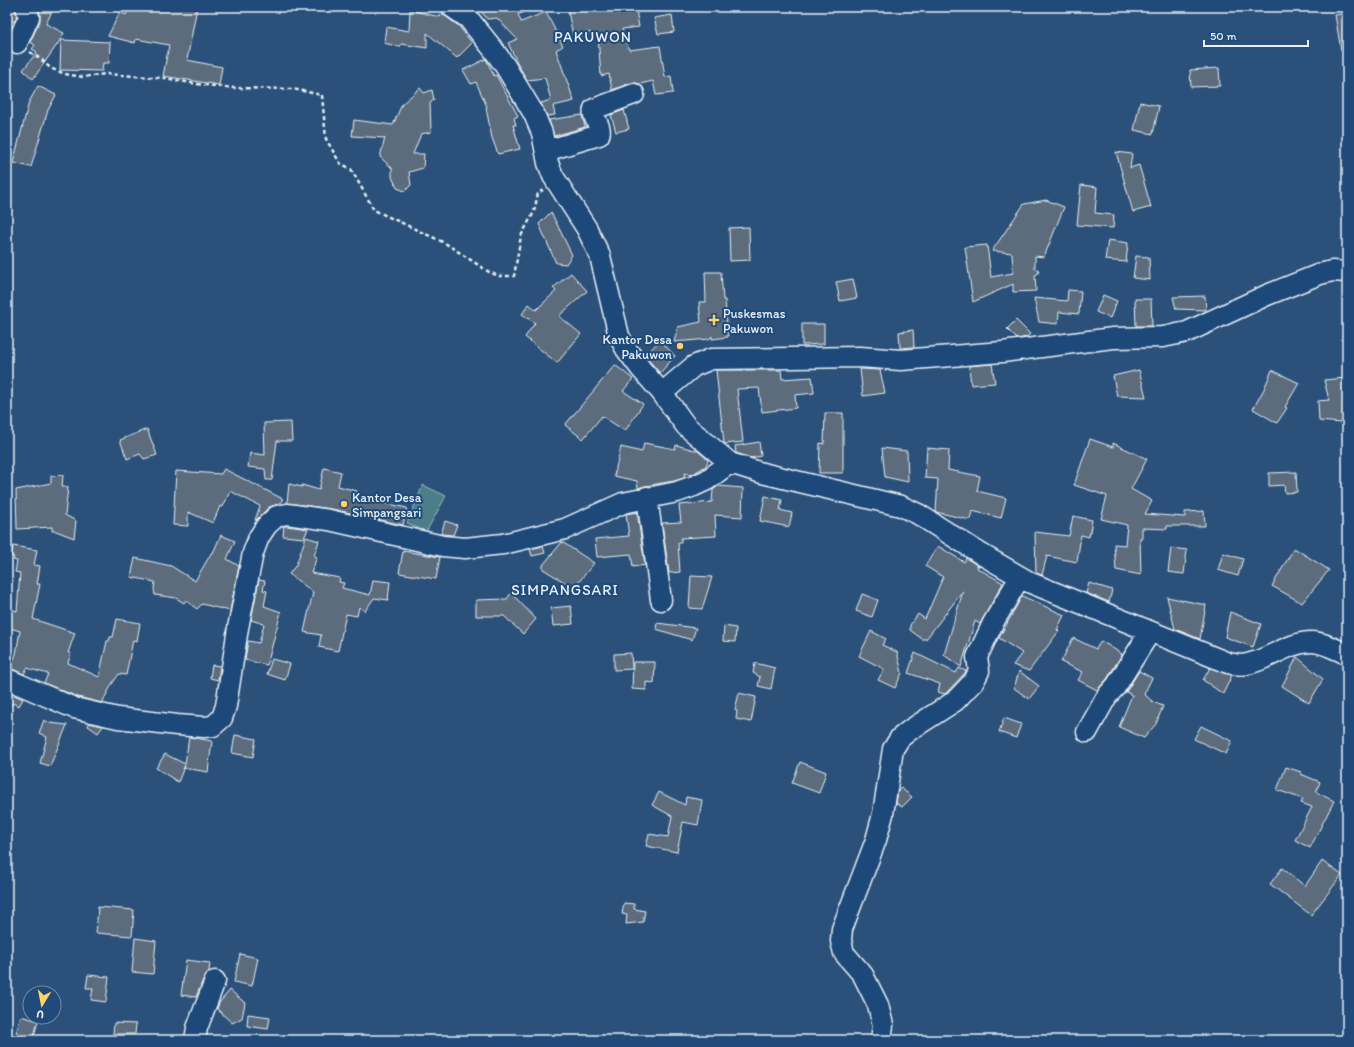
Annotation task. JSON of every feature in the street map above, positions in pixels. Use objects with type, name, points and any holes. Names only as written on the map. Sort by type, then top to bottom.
[{"type":"street","points":[[17,43],[29,17],[26,7]]},
{"type":"street","points":[[452,7],[468,18],[505,66],[534,114],[542,133],[548,163],[555,180],[587,228],[600,256],[619,336],[626,349],[662,393],[686,426],[730,463],[762,474],[901,506],[918,514],[1020,577],[1045,589],[1228,663],[1245,665],[1259,662],[1298,643],[1313,642],[1347,654]]},
{"type":"street","points":[[546,151],[599,135],[601,132],[593,114],[594,109],[634,94]]},
{"type":"street","points":[[662,393],[694,366],[711,359],[860,357],[901,360],[1002,352],[1113,338],[1163,337],[1187,332],[1267,295],[1320,274],[1332,271],[1347,272]]},
{"type":"street","points":[[7,680],[74,708],[118,718],[177,725],[204,727],[213,726],[222,718],[226,706],[238,628],[253,553],[259,537],[267,525],[277,516],[287,514],[329,520],[443,546],[465,548],[503,544],[565,529],[623,503],[677,492],[694,486],[707,480],[730,463]]},
{"type":"street","points":[[647,497],[661,600]]},
{"type":"street","points":[[880,1040],[883,1025],[878,1006],[863,975],[844,954],[841,941],[842,929],[876,840],[883,814],[893,749],[900,738],[954,701],[974,680],[979,671],[977,657],[993,623],[1020,577]]},
{"type":"street","points":[[1088,732],[1107,696],[1116,686],[1150,632]]},
{"type":"street","points":[[195,1040],[197,1028],[215,981]]},
{"type":"path","points":[[17,43],[42,60],[50,68],[65,74],[84,76],[113,74],[165,78],[196,84],[233,88],[294,89],[322,95],[326,139],[340,163],[350,169],[374,210],[445,243],[489,272],[499,276],[514,276],[521,236],[534,212],[538,193],[555,180]]},
{"type":"green space","points":[[423,485],[446,496],[426,532],[407,523]]},
{"type":"building","points":[[7,7],[15,7],[17,16],[14,22],[7,17]]},
{"type":"building","points":[[38,7],[54,7],[46,24],[64,33],[33,79],[23,70],[37,52],[32,49],[35,45],[30,42],[40,21]]},
{"type":"building","points":[[130,7],[197,7],[187,60],[222,67],[219,85],[163,76],[169,45],[136,39],[135,43],[108,36],[120,12],[126,15]]},
{"type":"building","points":[[478,7],[523,7],[523,13],[518,14],[521,22],[546,12],[563,46],[556,50],[574,101],[553,106],[555,115],[547,116],[541,103],[551,100],[545,78],[527,80],[508,43],[517,39],[497,18],[487,19]]},
{"type":"building","points":[[567,7],[615,7],[616,13],[636,10],[639,27],[622,29],[629,50],[660,46],[665,77],[671,76],[673,93],[656,95],[653,81],[640,84],[630,83],[612,90],[609,74],[601,76],[598,36],[591,37],[590,32],[574,40]]},
{"type":"building","points":[[410,10],[440,17],[441,15],[445,16],[460,27],[472,43],[457,58],[427,33],[427,48],[401,44],[400,47],[384,43],[386,27],[409,31]]},
{"type":"building","points":[[1347,13],[1347,49],[1341,50],[1335,15]]},
{"type":"building","points":[[672,15],[674,32],[658,34],[654,18]]},
{"type":"building","points":[[61,40],[110,42],[109,63],[103,63],[102,71],[60,70]]},
{"type":"building","points":[[486,59],[494,76],[496,75],[518,116],[514,118],[516,125],[513,125],[520,149],[498,154],[492,138],[487,107],[476,82],[471,84],[463,70]]},
{"type":"building","points":[[1219,68],[1220,86],[1191,87],[1190,70]]},
{"type":"building","points":[[38,86],[56,95],[48,110],[31,167],[13,163],[29,102]]},
{"type":"building","points":[[420,88],[424,93],[432,90],[434,100],[430,103],[431,132],[421,134],[413,154],[424,154],[423,168],[409,172],[411,185],[405,191],[397,188],[392,177],[392,168],[380,157],[385,138],[352,136],[354,120],[393,125],[402,104]]},
{"type":"building","points":[[1140,102],[1159,106],[1153,134],[1134,130]]},
{"type":"building","points":[[624,110],[629,129],[616,132],[611,115]]},
{"type":"building","points":[[582,115],[585,127],[554,136],[549,120]]},
{"type":"building","points":[[1116,152],[1132,154],[1130,168],[1139,165],[1151,207],[1133,212]]},
{"type":"building","points":[[1081,185],[1097,187],[1095,213],[1114,215],[1113,228],[1077,225]]},
{"type":"building","points":[[1046,200],[1064,207],[1044,257],[1035,256],[1035,269],[1038,269],[1039,273],[1035,275],[1036,291],[1013,292],[1013,284],[973,302],[965,247],[987,245],[991,277],[1013,273],[1012,253],[992,251],[1024,204]]},
{"type":"building","points":[[551,212],[572,255],[566,264],[556,263],[539,224]]},
{"type":"building","points":[[749,227],[750,260],[730,261],[729,228]]},
{"type":"building","points":[[1108,240],[1128,243],[1126,262],[1105,260]]},
{"type":"building","points":[[1136,256],[1149,257],[1150,280],[1133,278]]},
{"type":"building","points":[[705,272],[721,272],[728,337],[712,339],[712,336],[709,339],[674,342],[678,327],[701,322],[699,302],[706,302]]},
{"type":"building","points":[[571,273],[587,291],[559,316],[581,334],[557,363],[525,337],[535,323],[522,314],[529,304],[536,310],[556,291],[553,288]]},
{"type":"building","points":[[853,279],[857,298],[840,301],[836,282]]},
{"type":"building","points":[[1068,290],[1081,291],[1079,314],[1059,312],[1058,324],[1039,322],[1034,298],[1067,301]]},
{"type":"building","points":[[1103,295],[1117,301],[1110,318],[1096,312]]},
{"type":"building","points":[[1205,296],[1206,310],[1176,309],[1173,297]]},
{"type":"building","points":[[1135,299],[1151,299],[1152,326],[1136,326]]},
{"type":"building","points":[[1016,320],[1030,334],[1027,337],[1017,339],[1007,329]]},
{"type":"building","points":[[802,324],[824,324],[824,344],[802,345]]},
{"type":"building","points":[[913,330],[914,347],[900,348],[899,332]]},
{"type":"building","points":[[660,340],[675,356],[660,373],[645,356]]},
{"type":"building","points":[[992,364],[995,383],[971,385],[969,366]]},
{"type":"building","points":[[615,365],[633,379],[623,391],[643,404],[625,431],[602,416],[583,439],[565,425]]},
{"type":"building","points":[[860,369],[880,370],[885,393],[863,396]]},
{"type":"building","points":[[716,370],[781,370],[782,379],[812,377],[814,393],[795,395],[796,408],[762,412],[759,388],[737,389],[743,442],[725,444]]},
{"type":"building","points":[[1139,370],[1146,397],[1117,396],[1113,376]]},
{"type":"building","points":[[1272,370],[1299,383],[1285,407],[1287,408],[1277,423],[1253,409]]},
{"type":"building","points":[[1345,378],[1342,423],[1319,421],[1318,401],[1329,400],[1324,380]]},
{"type":"building","points":[[825,413],[843,413],[843,473],[819,473],[820,443],[824,444]]},
{"type":"building","points":[[291,422],[292,441],[277,441],[272,480],[266,480],[265,469],[248,467],[250,453],[265,455],[264,423]]},
{"type":"building","points":[[147,429],[157,455],[144,459],[140,454],[127,459],[120,440]]},
{"type":"building","points":[[1090,439],[1113,447],[1113,443],[1147,459],[1131,489],[1152,501],[1145,514],[1185,517],[1185,512],[1204,511],[1205,526],[1167,526],[1167,529],[1142,528],[1142,539],[1140,538],[1141,575],[1116,570],[1114,544],[1125,545],[1127,525],[1101,519],[1107,496],[1074,485]]},
{"type":"building","points":[[759,442],[761,456],[751,458],[736,453],[735,446]]},
{"type":"building","points":[[644,443],[675,449],[676,445],[698,451],[708,460],[706,466],[691,475],[685,473],[684,478],[638,488],[637,481],[614,476],[621,447],[642,452]]},
{"type":"building","points":[[882,448],[907,451],[908,482],[885,477]]},
{"type":"building","points":[[927,448],[949,450],[948,470],[980,476],[977,491],[1006,498],[1001,518],[972,511],[970,520],[936,512],[938,479],[925,478]]},
{"type":"building","points":[[324,468],[341,472],[338,486],[357,491],[356,497],[407,508],[403,525],[332,509],[287,503],[289,484],[302,487],[302,485],[319,490]]},
{"type":"building","points":[[224,469],[283,499],[279,504],[269,507],[255,520],[260,506],[230,491],[223,507],[220,506],[213,523],[188,512],[188,526],[173,525],[176,471],[221,474]]},
{"type":"building","points":[[1296,472],[1297,492],[1285,493],[1284,485],[1269,486],[1269,473]]},
{"type":"building","points":[[63,475],[62,487],[68,487],[65,515],[76,521],[74,538],[56,531],[52,531],[52,527],[17,529],[16,490],[51,483],[51,476]]},
{"type":"building","points":[[718,486],[743,488],[742,517],[715,515],[716,536],[681,538],[681,543],[678,543],[680,572],[669,573],[662,523],[681,522],[679,505],[712,502],[713,490]]},
{"type":"building","points":[[765,496],[782,500],[780,510],[792,513],[789,527],[760,521]]},
{"type":"building","points":[[637,512],[645,565],[633,567],[631,554],[597,557],[595,539],[629,536],[626,514]]},
{"type":"building","points":[[1073,516],[1092,520],[1089,537],[1081,535],[1077,562],[1047,556],[1042,575],[1036,573],[1035,532],[1069,536]]},
{"type":"building","points":[[445,521],[457,525],[453,535],[441,534]]},
{"type":"building","points":[[284,526],[308,529],[304,538],[283,536]]},
{"type":"building","points":[[221,535],[235,541],[227,559],[239,566],[230,611],[202,604],[197,609],[186,600],[184,603],[176,598],[155,595],[155,582],[131,577],[135,558],[171,566],[195,581],[212,552],[213,553]]},
{"type":"building","points":[[306,537],[319,541],[314,556],[317,557],[311,573],[340,578],[339,582],[344,583],[342,588],[370,595],[373,580],[390,582],[388,600],[374,598],[365,611],[359,607],[357,616],[346,614],[338,651],[319,647],[321,635],[304,632],[313,592],[289,574],[296,565]]},
{"type":"building","points":[[562,542],[594,563],[574,588],[543,569],[543,565]]},
{"type":"building","points":[[13,546],[37,550],[34,565],[40,566],[37,584],[40,584],[33,619],[75,633],[68,653],[71,653],[68,663],[99,677],[107,641],[109,641],[110,637],[113,637],[117,619],[140,623],[137,641],[133,640],[126,675],[119,674],[102,703],[78,697],[44,683],[48,674],[27,668],[24,674],[10,668],[16,654],[20,631],[7,627],[7,619],[10,609],[17,611],[20,573],[15,572],[17,561],[13,560],[14,557],[11,556]]},
{"type":"building","points":[[543,546],[545,553],[532,556],[530,549]]},
{"type":"building","points":[[938,546],[964,562],[966,558],[978,566],[977,568],[1003,583],[980,624],[975,621],[961,667],[944,655],[963,591],[926,639],[922,639],[910,630],[910,625],[918,614],[925,619],[943,577],[925,566]]},
{"type":"building","points":[[1171,548],[1187,550],[1184,574],[1168,572]]},
{"type":"building","points":[[1294,548],[1329,570],[1302,603],[1272,586]]},
{"type":"building","points":[[403,551],[440,557],[436,579],[399,573]]},
{"type":"building","points":[[1223,553],[1243,559],[1238,576],[1218,570]]},
{"type":"building","points":[[691,576],[712,577],[702,609],[689,608]]},
{"type":"building","points":[[259,580],[265,581],[263,590],[267,591],[264,606],[281,612],[267,665],[245,660],[248,641],[259,643],[264,624],[251,620]]},
{"type":"building","points":[[1089,583],[1112,590],[1109,602],[1086,593]]},
{"type":"building","points":[[511,593],[536,619],[523,634],[504,616],[476,616],[476,600],[507,599]]},
{"type":"building","points":[[862,594],[878,600],[872,617],[856,611]]},
{"type":"building","points":[[1022,596],[1064,615],[1057,630],[1059,631],[1029,671],[1013,665],[1022,653],[999,638]]},
{"type":"building","points":[[1167,597],[1206,605],[1200,639],[1175,629]]},
{"type":"building","points":[[571,606],[573,624],[553,626],[551,608]]},
{"type":"building","points":[[1230,612],[1261,624],[1253,647],[1225,637]]},
{"type":"building","points":[[657,623],[696,628],[692,640],[656,629]]},
{"type":"building","points":[[724,626],[736,628],[735,642],[723,641]]},
{"type":"building","points":[[871,631],[886,639],[882,645],[897,652],[902,673],[895,688],[878,680],[884,669],[859,656]]},
{"type":"building","points":[[1073,638],[1096,649],[1101,641],[1122,654],[1107,679],[1097,690],[1078,680],[1083,672],[1061,662]]},
{"type":"building","points":[[631,653],[632,669],[614,670],[614,654]]},
{"type":"building","points":[[915,653],[956,673],[959,668],[966,671],[945,694],[938,692],[940,684],[908,673]]},
{"type":"building","points":[[1297,657],[1323,679],[1309,703],[1282,686]]},
{"type":"building","points":[[272,659],[290,664],[285,680],[267,674]]},
{"type":"building","points":[[633,662],[655,662],[654,683],[646,682],[646,690],[632,689]]},
{"type":"building","points":[[755,663],[775,668],[771,689],[758,686],[760,677],[753,673]]},
{"type":"building","points":[[212,665],[220,666],[218,680],[210,678]]},
{"type":"building","points":[[1210,668],[1232,675],[1223,694],[1203,680]]},
{"type":"building","points":[[1019,671],[1039,686],[1029,699],[1014,688]]},
{"type":"building","points":[[1139,671],[1152,678],[1144,694],[1153,702],[1163,706],[1156,724],[1144,738],[1119,727],[1132,695],[1126,692]]},
{"type":"building","points":[[7,692],[23,699],[19,706],[12,703],[7,715]]},
{"type":"building","points":[[739,693],[756,697],[751,722],[736,719],[737,711],[735,710]]},
{"type":"building","points":[[1004,718],[1021,724],[1016,738],[999,732]]},
{"type":"building","points":[[44,720],[50,723],[67,725],[50,766],[40,763],[47,737],[39,733]]},
{"type":"building","points":[[89,723],[103,726],[98,733],[88,726]]},
{"type":"building","points":[[1201,726],[1232,741],[1226,754],[1194,739]]},
{"type":"building","points":[[235,735],[256,739],[253,757],[232,753]]},
{"type":"building","points":[[189,737],[212,741],[208,772],[184,768],[185,765],[178,782],[156,768],[165,754],[185,764]]},
{"type":"building","points":[[800,762],[826,772],[819,793],[792,783]]},
{"type":"building","points":[[1286,767],[1301,772],[1301,774],[1320,782],[1316,792],[1334,801],[1310,848],[1295,840],[1312,807],[1301,803],[1303,799],[1277,790]]},
{"type":"building","points":[[901,788],[912,797],[902,807],[896,803],[898,791]]},
{"type":"building","points":[[659,792],[685,805],[686,797],[702,800],[698,825],[683,822],[677,852],[646,846],[649,834],[668,837],[672,816],[652,805]]},
{"type":"building","points":[[1322,861],[1342,875],[1311,915],[1270,884],[1282,868],[1305,886]]},
{"type":"building","points":[[624,903],[634,904],[634,909],[645,911],[643,922],[626,924],[627,915],[622,914]]},
{"type":"building","points":[[98,907],[134,910],[132,936],[96,933]]},
{"type":"building","points":[[135,938],[156,941],[153,974],[132,972]]},
{"type":"building","points":[[240,954],[258,958],[252,986],[234,982]]},
{"type":"building","points":[[186,960],[210,963],[209,971],[204,977],[196,997],[181,995]]},
{"type":"building","points":[[88,975],[109,977],[106,1002],[91,1000],[93,988],[86,988]]},
{"type":"building","points":[[230,990],[245,1003],[242,1018],[232,1023],[217,1009],[219,1003]]},
{"type":"building","points":[[248,1014],[270,1017],[268,1029],[247,1026]]},
{"type":"building","points":[[21,1016],[22,1025],[37,1025],[33,1040],[14,1040]]},
{"type":"building","points":[[114,1023],[136,1024],[135,1034],[113,1034]]},
{"type":"place","name":"Puskesmas Pakuwon","points":[[714,320]]},
{"type":"place","name":"Kantor Desa Pakuwon","points":[[680,346]]},
{"type":"place","name":"Kantor Desa Simpangsari","points":[[344,504]]},
{"type":"district","name":"PAKUWON","points":[[593,37]]},
{"type":"district","name":"SIMPANGSARI","points":[[565,590]]}]
